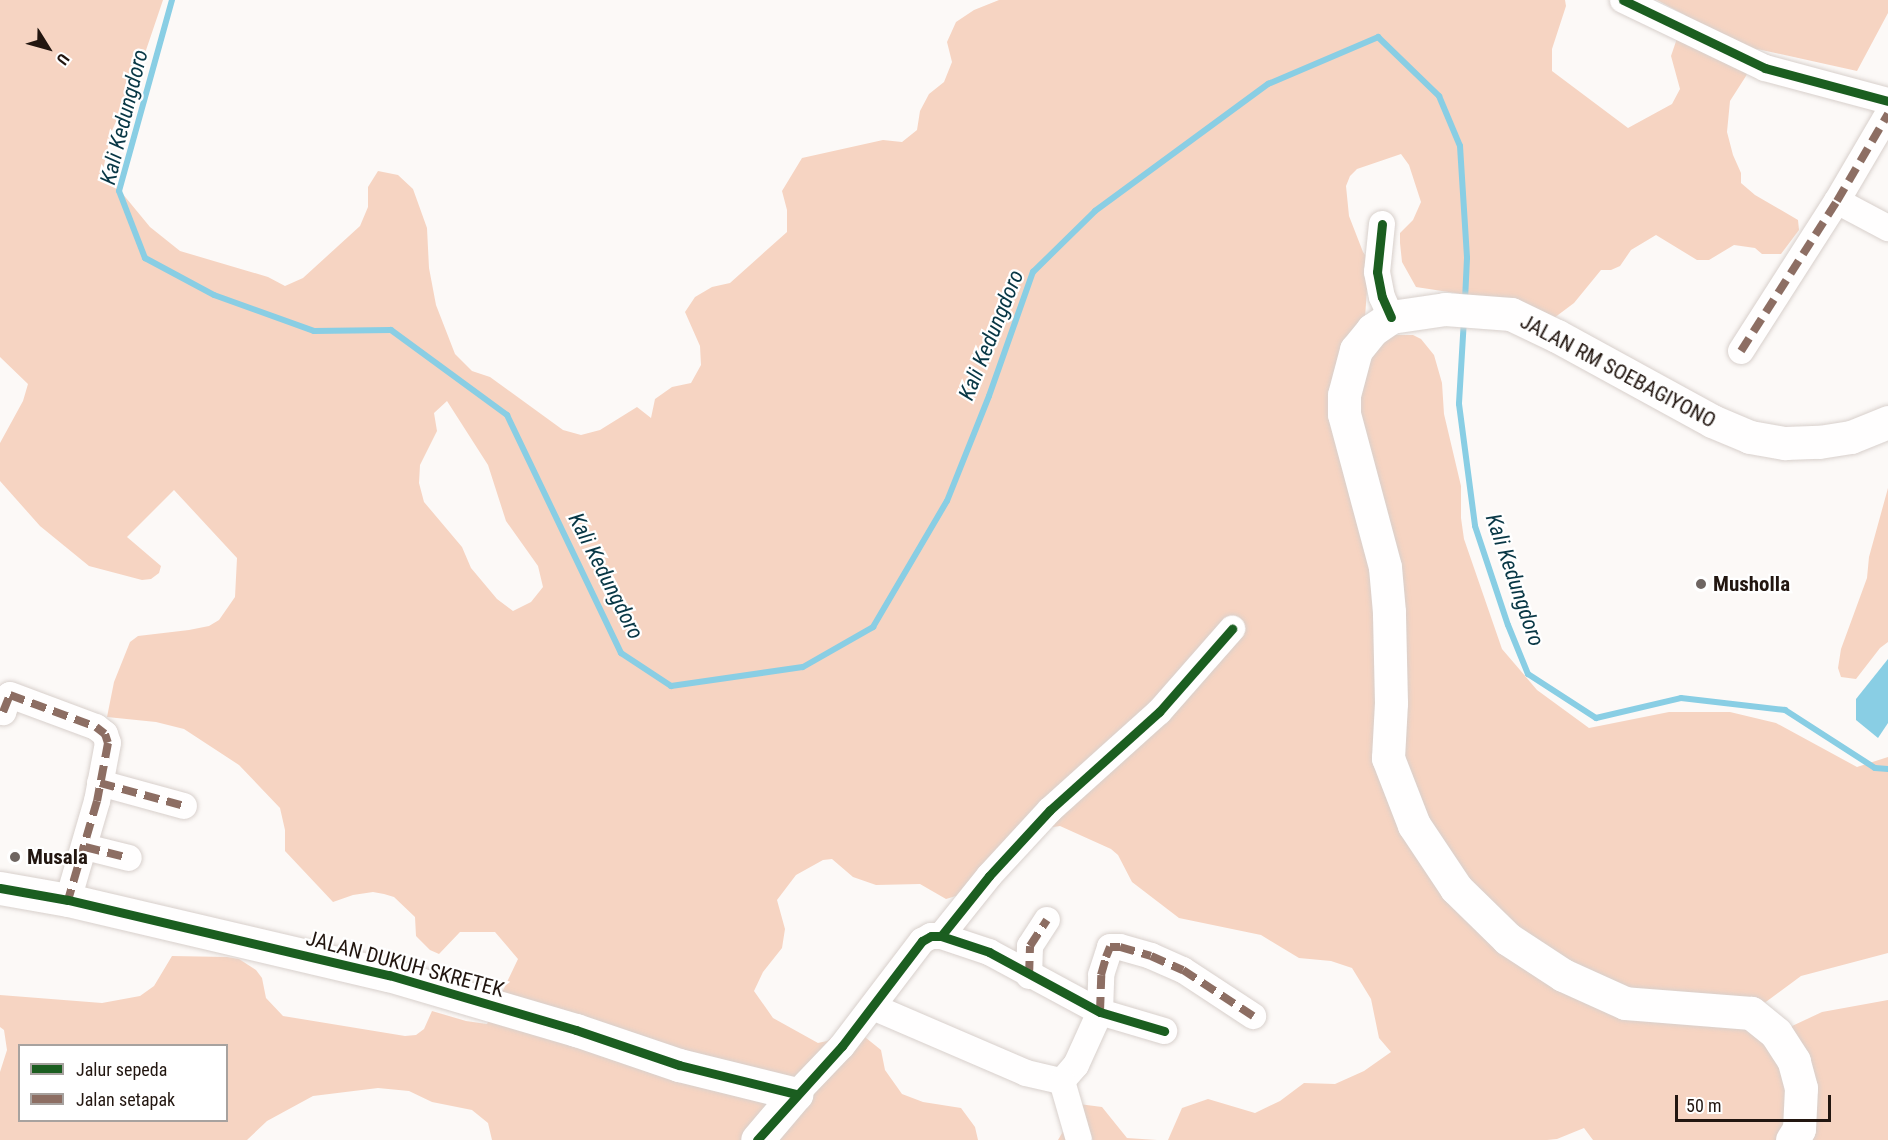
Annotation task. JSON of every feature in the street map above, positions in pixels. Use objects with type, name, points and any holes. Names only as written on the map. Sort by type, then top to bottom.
[{"type":"main road","name":"JALAN RM SOEBAGIYONO","points":[[1792,1140],[1799,1129],[1801,1088],[1794,1061],[1776,1033],[1751,1013],[1625,1002],[1563,975],[1508,939],[1456,888],[1414,825],[1388,758],[1391,703],[1389,612],[1385,567],[1344,414],[1344,395],[1356,350],[1372,330],[1391,317],[1445,309],[1511,314],[1557,336],[1712,422],[1750,437],[1785,443],[1819,442],[1851,437],[1888,422]]},
{"type":"main road","name":"JALAN DUKUH SKRETEK","points":[[0,888],[68,900],[389,975],[576,1030],[679,1065],[796,1094]]},
{"type":"main road","points":[[756,1140],[796,1094]]},
{"type":"street","points":[[1623,0],[1765,68],[1888,101]]},
{"type":"street","points":[[1741,351],[1837,201],[1888,114]]},
{"type":"street","points":[[1837,201],[1888,228]]},
{"type":"street","points":[[1382,224],[1377,272],[1382,297],[1391,317]]},
{"type":"street","points":[[941,936],[990,876],[1050,810],[1159,712],[1232,629]]},
{"type":"street","points":[[0,710],[3,712],[10,695],[96,727],[105,734],[108,743],[100,783],[85,848],[68,900]]},
{"type":"street","points":[[100,783],[184,806]]},
{"type":"street","points":[[85,848],[129,858]]},
{"type":"street","points":[[1029,975],[1030,946],[1047,920]]},
{"type":"street","points":[[796,1094],[842,1046],[922,941],[931,936],[941,936],[988,952],[1100,1012],[1164,1031]]},
{"type":"street","points":[[1062,1081],[1076,1065],[1100,1012],[1101,975],[1110,947],[1120,947],[1151,956],[1183,970],[1253,1016]]},
{"type":"street","points":[[873,1007],[1026,1073],[1062,1081]]},
{"type":"street","points":[[1062,1081],[1079,1140]]},
{"type":"shaded area","points":[[0,0],[163,0],[142,62],[111,133],[103,170],[150,227],[180,251],[268,277],[285,286],[303,278],[360,226],[368,207],[368,187],[378,171],[398,175],[413,189],[427,228],[429,268],[436,305],[455,354],[472,371],[490,377],[563,430],[581,435],[600,430],[637,407],[651,418],[655,399],[672,387],[691,383],[701,365],[700,346],[685,312],[695,297],[712,287],[730,283],[787,232],[787,210],[782,191],[802,158],[883,140],[902,142],[917,130],[920,111],[929,94],[944,82],[952,62],[947,42],[956,22],[974,10],[999,0],[1565,0],[1566,6],[1552,49],[1552,71],[1628,128],[1672,104],[1680,89],[1671,56],[1685,15],[1657,0],[1888,0],[1888,13],[1857,71],[1757,49],[1746,76],[1730,101],[1727,132],[1741,173],[1741,183],[1755,195],[1798,220],[1799,230],[1781,254],[1762,254],[1755,248],[1734,245],[1709,260],[1697,260],[1656,235],[1631,250],[1620,266],[1611,270],[1601,270],[1574,303],[1554,318],[1481,297],[1416,287],[1402,262],[1400,233],[1413,220],[1421,202],[1409,165],[1401,154],[1357,169],[1350,176],[1346,186],[1349,216],[1363,252],[1369,260],[1365,318],[1393,335],[1413,335],[1421,339],[1434,355],[1442,383],[1444,414],[1461,486],[1461,518],[1464,539],[1502,649],[1537,690],[1589,728],[1669,712],[1730,712],[1776,723],[1857,767],[1888,757],[1888,953],[1801,976],[1759,1007],[1790,1027],[1822,1012],[1888,1000],[1888,1140],[1593,1140],[1584,1128],[1557,1139],[1547,1140],[1168,1140],[1182,1108],[1208,1099],[1255,1113],[1280,1101],[1304,1083],[1335,1084],[1364,1071],[1391,1052],[1379,1038],[1371,999],[1352,968],[1331,961],[1299,958],[1261,935],[1179,918],[1132,882],[1118,855],[1111,849],[1060,826],[1013,833],[969,892],[946,899],[920,884],[876,885],[853,877],[832,859],[823,860],[796,875],[777,900],[785,929],[782,948],[763,972],[754,991],[773,1018],[818,1043],[827,1041],[850,1025],[881,1050],[885,1070],[902,1094],[923,1102],[961,1108],[975,1127],[978,1140],[492,1140],[488,1123],[472,1110],[432,1102],[409,1091],[378,1088],[313,1096],[267,1121],[247,1140],[0,1140],[0,1072],[7,1050],[4,1030],[0,1027],[0,995],[102,1003],[140,996],[154,986],[172,956],[227,957],[239,959],[256,970],[262,978],[266,998],[283,1016],[405,1036],[416,1035],[424,1029],[432,1011],[466,1021],[487,1024],[518,959],[495,932],[460,932],[439,954],[430,950],[416,936],[415,917],[394,897],[373,892],[353,895],[333,902],[285,851],[285,830],[280,808],[239,765],[184,729],[156,722],[107,717],[114,682],[130,642],[138,636],[189,630],[209,626],[219,620],[235,597],[237,558],[174,490],[127,537],[161,566],[159,573],[151,579],[142,580],[89,566],[40,526],[0,481],[0,443],[23,401],[28,384],[0,357]],"holes":[[[447,401],[488,465],[506,521],[538,566],[543,587],[531,602],[513,611],[497,599],[471,568],[462,547],[424,502],[419,483],[420,465],[437,431],[434,413]]]},
{"type":"shaded area","points":[[1888,488],[1888,642],[1880,648],[1856,679],[1841,677],[1838,668],[1841,649],[1867,578],[1869,557]]},
{"type":"shaded area","points":[[1079,1104],[1102,1107],[1127,1138],[1157,1140],[1058,1140]]},
{"type":"water","points":[[1888,659],[1888,723],[1878,738],[1856,720],[1856,699]]},
{"type":"waterway","name":"Kali Kedungdoro","points":[[172,0],[119,191],[145,258],[214,295],[314,331],[391,330],[507,415],[621,653],[671,686],[803,667],[873,627],[947,501],[989,396],[1033,272],[1095,211],[1268,84],[1378,37],[1439,96],[1460,146],[1467,258],[1465,300]]},
{"type":"waterway","name":"Kali Kedungdoro","points":[[1464,319],[1459,404],[1475,526],[1508,625],[1528,674],[1596,718],[1681,698],[1785,710],[1875,768],[1888,769]]},
{"type":"marked path","points":[[1741,351],[1837,201],[1888,114]]},
{"type":"marked path","points":[[3,712],[10,695],[96,727],[105,734],[108,743],[97,801],[68,900]]},
{"type":"marked path","points":[[100,783],[184,806]]},
{"type":"marked path","points":[[85,847],[129,858]]},
{"type":"marked path","points":[[1029,976],[1030,946],[1047,920]]},
{"type":"marked path","points":[[1100,1012],[1101,975],[1106,957],[1110,947],[1120,947],[1151,956],[1183,970],[1253,1016]]},
{"type":"cycle path","points":[[1623,0],[1765,68],[1888,101]]},
{"type":"cycle path","points":[[1382,224],[1377,272],[1382,297],[1391,317]]},
{"type":"cycle path","points":[[941,936],[989,876],[1050,810],[1159,712],[1232,629]]},
{"type":"cycle path","points":[[0,888],[68,900],[389,975],[576,1030],[679,1065],[796,1094]]},
{"type":"cycle path","points":[[757,1140],[842,1046],[922,941],[931,936],[941,936],[989,952],[1100,1012],[1164,1031]]},
{"type":"place","name":"Musholla","points":[[1701,584]]},
{"type":"place","name":"Musala","points":[[15,857]]}]
